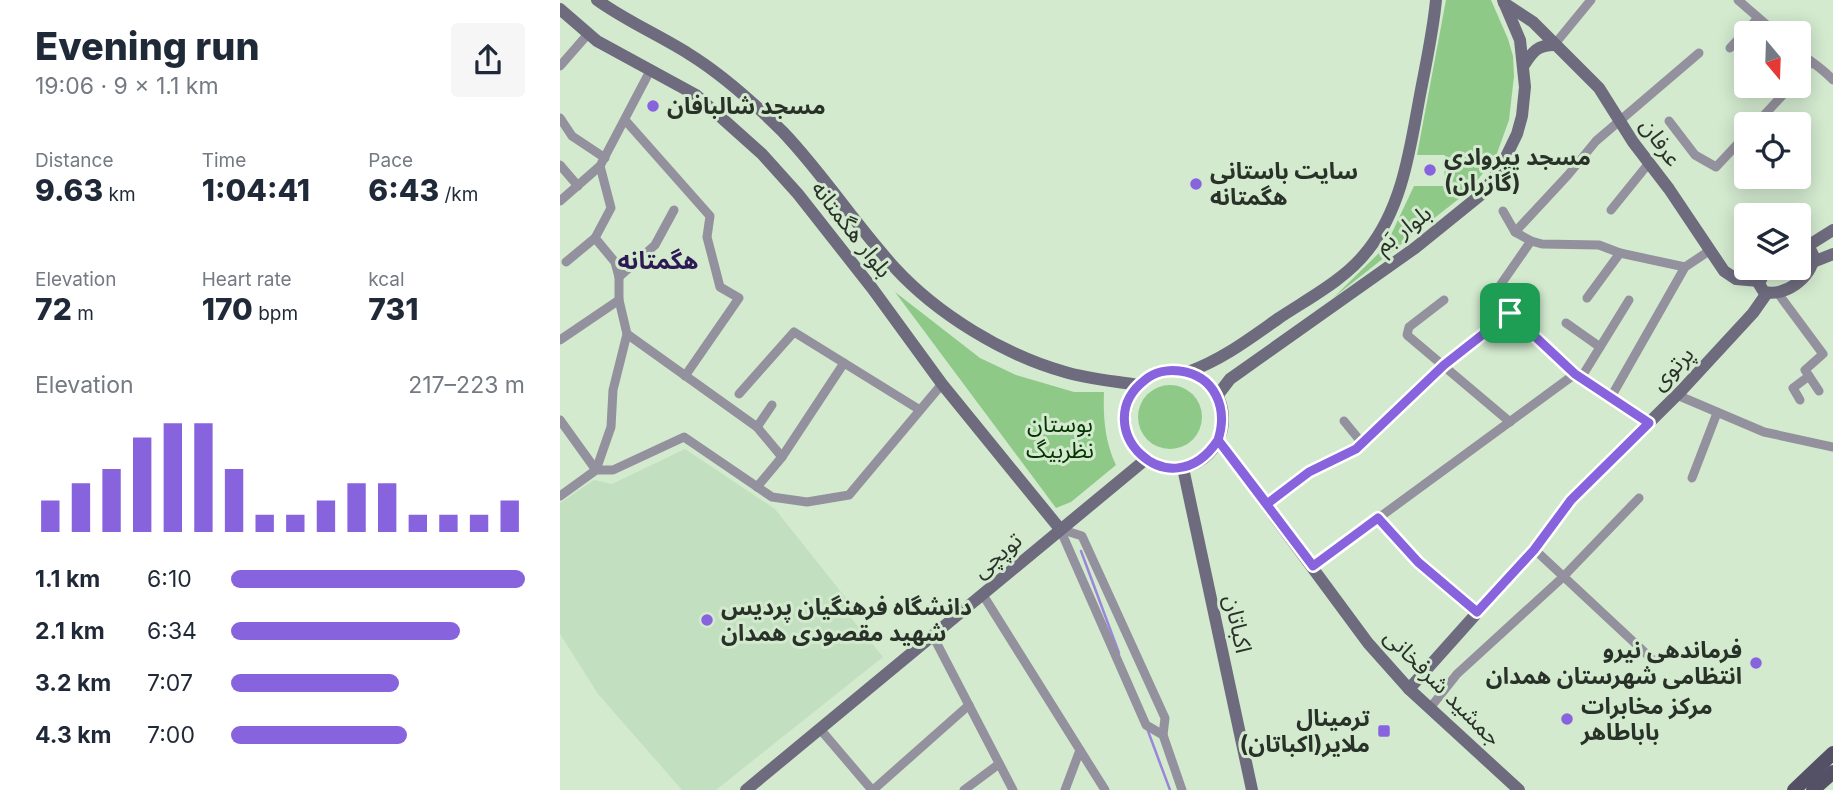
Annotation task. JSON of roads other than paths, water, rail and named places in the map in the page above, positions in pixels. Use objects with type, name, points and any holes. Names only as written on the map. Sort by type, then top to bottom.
[{"type":"main road","name":"بلوار هگمتانه","points":[[597,0],[625,19],[689,54],[745,97],[783,133],[896,269],[942,310],[1010,351],[1065,372],[1138,385]]},
{"type":"main road","name":"بلوار بَم","points":[[1188,372],[1213,363],[1330,284],[1366,252],[1378,236],[1391,210],[1408,158],[1436,0]]},
{"type":"main road","name":"بلوار بَم","points":[[1217,396],[1230,379],[1415,248],[1483,193],[1501,167],[1517,134],[1522,116],[1524,65],[1520,40],[1504,1]]},
{"type":"main road","name":"عرفان","points":[[1504,1],[1532,22],[1599,88],[1724,271],[1736,279],[1768,289]]},
{"type":"main road","name":"بلوار هگمتانه","points":[[560,9],[588,34],[696,95],[762,154],[798,194],[872,288],[942,384],[1060,529]]},
{"type":"main road","points":[[1524,65],[1534,50],[1545,45],[1555,45]]},
{"type":"main road","points":[[1811,242],[1833,230]]},
{"type":"main road","points":[[1811,252],[1813,262],[1833,254]]},
{"type":"main road","name":"پرتوی","points":[[1768,289],[1795,285],[1804,277],[1813,262]]},
{"type":"main road","name":"پرتوی","points":[[1409,689],[1534,550],[1571,500],[1677,395],[1753,313],[1768,289],[1767,280]]},
{"type":"main road","points":[[1175,370],[1188,372],[1210,385],[1222,410],[1223,426],[1210,453],[1197,463],[1183,468],[1157,466],[1145,460],[1128,438],[1124,424],[1125,410],[1138,385],[1149,377],[1175,370]]},
{"type":"main road","name":"جمشید شرفخانی","points":[[1218,440],[1368,643],[1409,689],[1519,790]]},
{"type":"main road","name":"توپچی","points":[[746,790],[1145,460]]},
{"type":"main road","name":"اکباتان","points":[[1183,468],[1252,790]]},
{"type":"main road","points":[[1794,790],[1833,753]]},
{"type":"main road","points":[[1813,790],[1833,772]]},
{"type":"street","points":[[1555,45],[1591,0]]},
{"type":"street","points":[[1738,0],[1761,21]]},
{"type":"street","points":[[1730,48],[1758,19]]},
{"type":"street","points":[[560,66],[588,34]]},
{"type":"street","points":[[1515,232],[1596,141],[1699,53]]},
{"type":"street","points":[[1811,62],[1819,65],[1833,80]]},
{"type":"street","points":[[560,201],[603,162],[651,69]]},
{"type":"street","points":[[1767,112],[1780,98]]},
{"type":"street","points":[[560,118],[572,136],[603,162],[611,208],[595,238],[566,262]]},
{"type":"street","points":[[625,120],[710,216],[706,237],[720,287],[739,298],[685,376]]},
{"type":"street","points":[[1670,121],[1695,155],[1716,167],[1734,148]]},
{"type":"street","points":[[1611,210],[1649,163]]},
{"type":"street","points":[[560,165],[578,186]]},
{"type":"street","points":[[619,277],[655,245],[674,210]]},
{"type":"street","points":[[1503,211],[1515,232],[1531,241],[1542,244],[1599,245],[1620,253],[1685,267]]},
{"type":"street","points":[[560,496],[596,470],[611,427],[613,390],[627,334],[619,300],[619,277],[615,262],[595,238]]},
{"type":"street","points":[[1531,241],[1499,287],[1500,302],[1578,376],[1649,423]]},
{"type":"street","points":[[1611,397],[1685,267],[1709,251]]},
{"type":"street","points":[[1587,299],[1620,253]]},
{"type":"street","points":[[1768,289],[1823,354],[1805,370],[1819,391]]},
{"type":"street","points":[[560,340],[619,300]]},
{"type":"street","points":[[1444,300],[1409,327],[1407,335],[1510,422]]},
{"type":"street","points":[[1313,566],[1510,422],[1578,376],[1600,347],[1629,300]]},
{"type":"street","points":[[1267,504],[1309,472],[1356,449],[1444,365],[1510,313]]},
{"type":"street","points":[[1566,323],[1600,347]]},
{"type":"street","points":[[739,394],[794,332],[919,410]]},
{"type":"street","points":[[627,334],[757,427],[782,457]]},
{"type":"street","points":[[757,487],[782,457],[844,363]]},
{"type":"street","points":[[1800,400],[1793,388],[1809,376]]},
{"type":"street","points":[[560,420],[563,432],[596,470],[613,470],[684,436],[772,497],[807,502],[849,495],[942,384]]},
{"type":"street","points":[[1677,395],[1764,432],[1833,447]]},
{"type":"street","points":[[757,427],[772,405]]},
{"type":"street","points":[[1692,478],[1717,413]]},
{"type":"street","points":[[1344,421],[1362,443]]},
{"type":"street","points":[[1430,709],[1457,674],[1562,578],[1639,498]]},
{"type":"street","points":[[1378,518],[1418,562],[1477,612]]},
{"type":"street","points":[[1060,529],[1082,537],[1104,580],[1165,718],[1163,735],[1182,790]]},
{"type":"street","points":[[1060,529],[1146,725],[1163,735]]},
{"type":"street","points":[[1534,550],[1653,660]]},
{"type":"street","points":[[1087,587],[1104,580]]},
{"type":"street","points":[[983,595],[1105,790]]},
{"type":"street","points":[[933,636],[1013,790]]},
{"type":"street","points":[[820,729],[872,790],[969,705]]},
{"type":"street","points":[[1065,790],[1080,750]]},
{"type":"street","points":[[964,790],[999,764]]},
{"type":"waterway","points":[[1081,551],[1119,653]]},
{"type":"waterway","points":[[1148,731],[1170,790]]},
{"type":"place","name":"مسجد شالبافان","points":[[653,106]]},
{"type":"place","name":"مسجد پیروادی (گازران)","points":[[1430,170]]},
{"type":"place","name":"سایت باستانی هگمتانه","points":[[1196,184]]},
{"type":"place","name":"دانشگاه فرهنگیان پردیس شهید مقصودی همدان","points":[[707,620]]},
{"type":"place","name":"فرماندهی نیرو انتظامی شهرستان همدان","points":[[1756,663]]},
{"type":"place","name":"مرکز مخابرات باباطاهر","points":[[1567,719]]},
{"type":"place","name":"ترمینال ملایر(اکباتان)","points":[[1384,731]]},
{"type":"district","name":"هگمتانه","points":[[658,260]]},
{"type":"park label","name":"بوستان نظربیگ","points":[[1060,437]]}]
